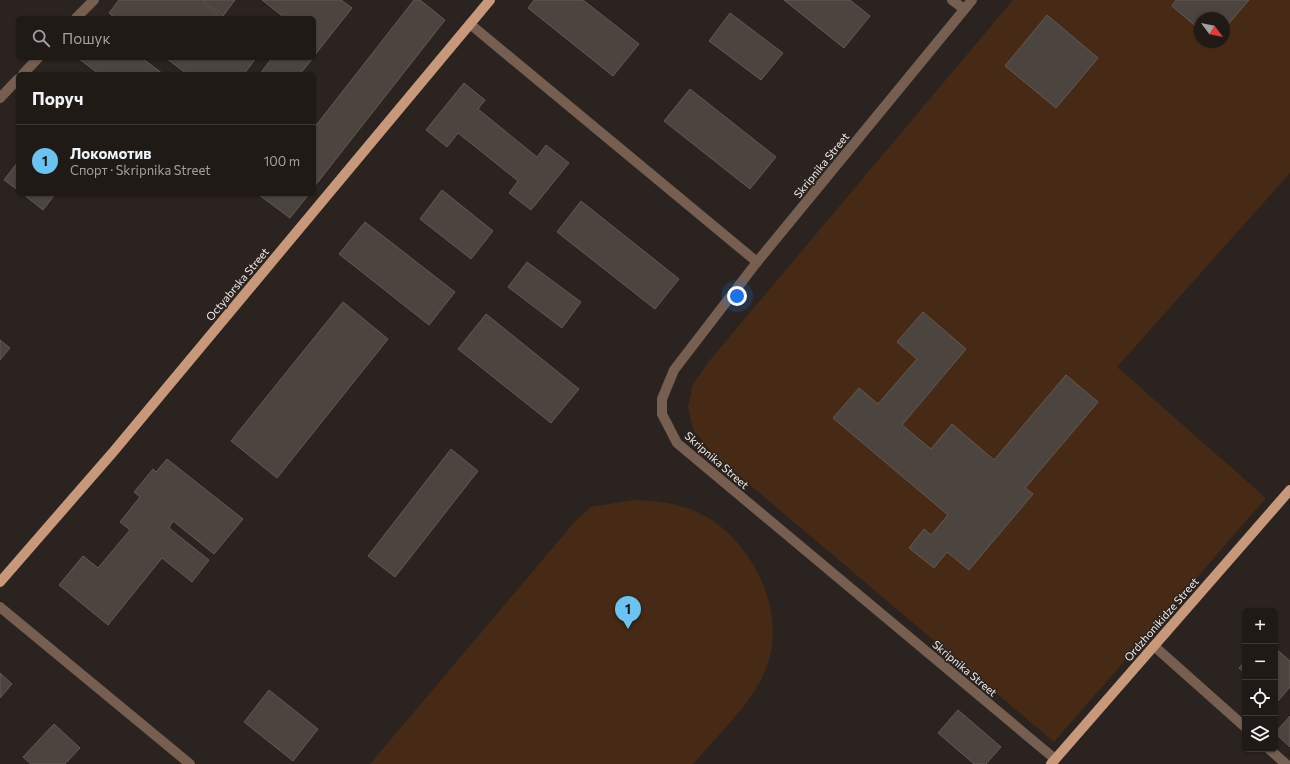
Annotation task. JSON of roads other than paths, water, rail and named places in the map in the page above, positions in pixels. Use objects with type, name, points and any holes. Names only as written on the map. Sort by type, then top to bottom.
[{"type":"main road","name":"Octyabrska Street","points":[[0,582],[114,451],[490,0]]},
{"type":"main road","name":"Ordzhonikidze Street","points":[[1053,762],[1290,490]]},
{"type":"street","points":[[78,16],[94,0]]},
{"type":"street","points":[[952,0],[964,9]]},
{"type":"street","name":"Skripnika Street","points":[[972,0],[757,262],[674,370],[662,399],[662,414],[677,443],[1053,762]]},
{"type":"street","points":[[470,24],[757,262]]},
{"type":"street","points":[[25,72],[36,60]]},
{"type":"street","points":[[0,98],[16,81]]},
{"type":"street","points":[[0,607],[190,764]]},
{"type":"street","points":[[1154,646],[1242,725]]},
{"type":"street","points":[[1272,752],[1286,764]]},
{"type":"place","name":"Локомотив","points":[[628,629]]}]
